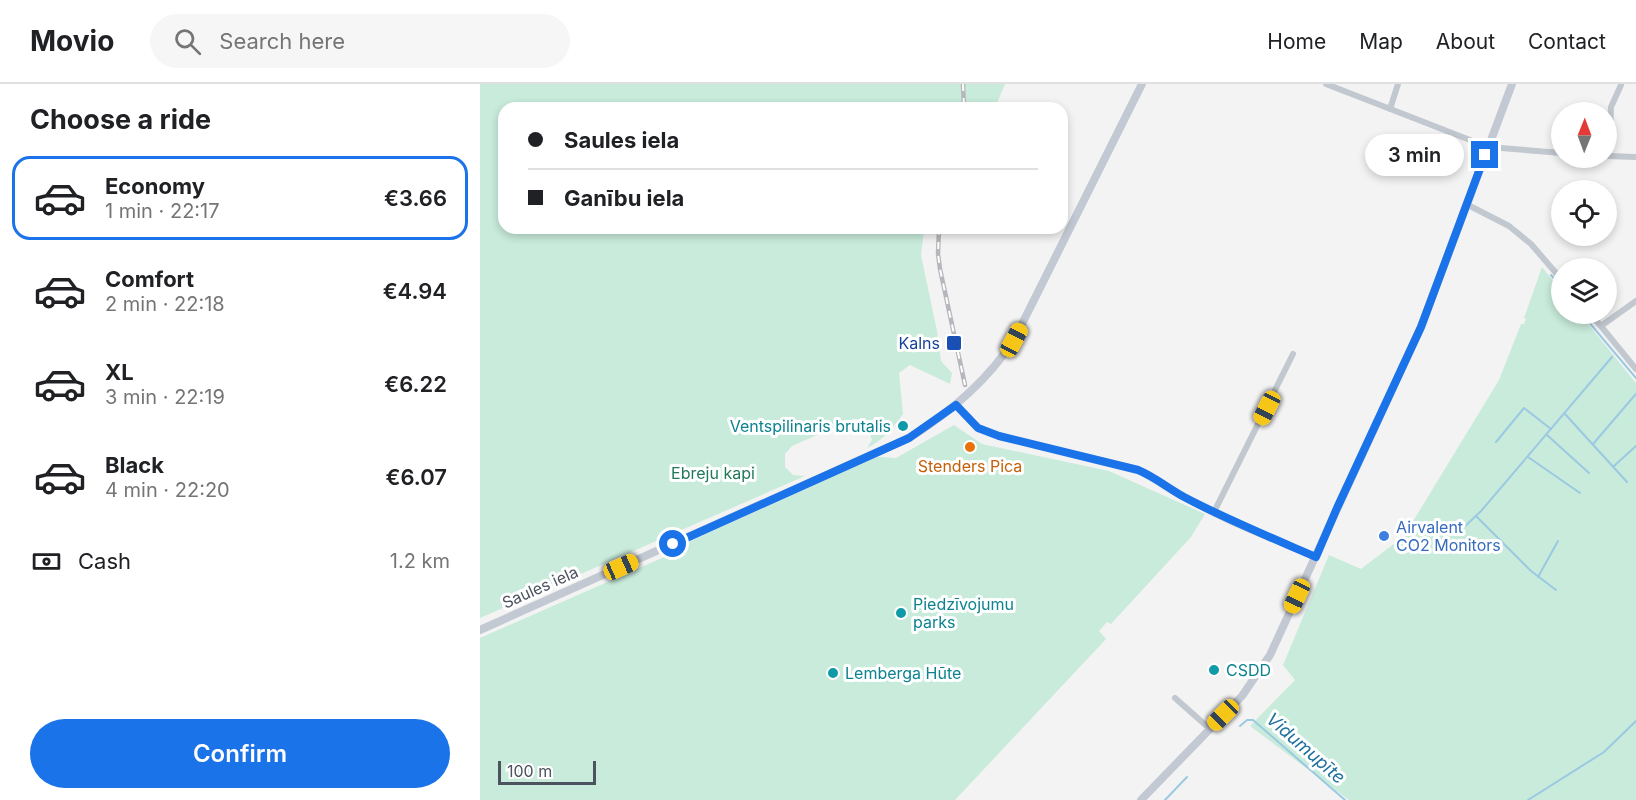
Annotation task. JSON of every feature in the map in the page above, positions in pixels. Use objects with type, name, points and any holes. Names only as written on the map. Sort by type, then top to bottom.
[{"type":"street","name":"Saules iela","points":[[1068,232],[1142,84]]},
{"type":"street","points":[[1326,84],[1488,147],[1551,152]]},
{"type":"street","points":[[1390,109],[1398,84]]},
{"type":"street","points":[[1142,800],[1242,696],[1264,665],[1421,327],[1512,84]]},
{"type":"street","points":[[1613,102],[1621,85]]},
{"type":"street","points":[[1617,156],[1636,157]]},
{"type":"street","points":[[1468,205],[1509,226],[1531,244],[1551,267]]},
{"type":"street","name":"Saules iela","points":[[480,630],[909,438],[956,405],[986,378],[1014,340],[1067,234]]},
{"type":"street","points":[[1636,301],[1601,326],[1636,369]]},
{"type":"street","points":[[1214,512],[1293,354]]},
{"type":"street","points":[[956,405],[978,428],[999,436],[1138,470],[1155,477],[1181,496],[1316,557]]},
{"type":"street","points":[[1175,698],[1210,729]]},
{"type":"green space","name":"Ebreju kapi","points":[[480,84],[1005,84],[998,102],[498,102],[498,234],[924,234],[921,255],[941,361],[952,373],[950,384],[910,365],[899,373],[903,414],[887,434],[867,448],[872,440],[868,429],[870,428],[863,420],[853,419],[792,446],[785,454],[785,467],[793,475],[805,476],[480,618]]},
{"type":"green space","points":[[1542,267],[1551,278],[1551,324],[1588,324],[1636,383],[1636,800],[1349,800],[1250,726],[1295,680],[1283,665],[1329,555],[1361,569],[1404,536],[1499,380],[1521,324],[1524,324],[1526,319],[1524,318]]},
{"type":"green space","name":"Piedzīvojumu parks","points":[[954,425],[982,444],[1109,471],[1205,514],[1191,537],[1111,624],[1107,622],[1099,631],[1106,639],[955,800],[480,800],[480,638],[687,547],[688,542],[877,457],[896,458]]},
{"type":"waterway","points":[[1590,324],[1636,378]]},
{"type":"waterway","points":[[1459,532],[1482,510],[1612,357]]},
{"type":"waterway","points":[[1593,444],[1636,394]]},
{"type":"waterway","points":[[1496,442],[1524,408],[1551,429]]},
{"type":"waterway","points":[[1565,414],[1627,482]]},
{"type":"waterway","points":[[1547,435],[1589,473]]},
{"type":"waterway","points":[[1614,466],[1636,446]]},
{"type":"waterway","points":[[1528,457],[1580,493]]},
{"type":"waterway","points":[[1476,516],[1531,571],[1556,590]]},
{"type":"waterway","points":[[1538,577],[1558,541]]},
{"type":"waterway","name":"Vidumupīte","points":[[1240,726],[1247,720],[1253,720],[1345,800]]},
{"type":"waterway","name":"Vidumupīte","points":[[1528,800],[1604,752],[1636,721]]},
{"type":"waterway","points":[[1165,800],[1187,777]]},
{"type":"railway","points":[[963,84],[964,102]]},
{"type":"railway","points":[[939,234],[940,269],[965,385]]},
{"type":"place","name":"Kalns","points":[[954,343]]},
{"type":"place","name":"Ventspilinaris brutalis","points":[[903,426]]},
{"type":"place","name":"Stenders Pica","points":[[970,447]]},
{"type":"place","name":"Airvalent CO2 Monitors","points":[[1384,536]]},
{"type":"place","name":"Piedzīvojumu parks","points":[[901,613]]},
{"type":"place","name":"CSDD","points":[[1214,670]]},
{"type":"place","name":"Lemberga Hūte","points":[[833,673]]},
{"type":"route","points":[[673,544],[909,438],[956,405],[978,428],[1009,440],[1057,449],[1138,470],[1155,477],[1181,496],[1316,557],[1421,327],[1485,155]]}]
